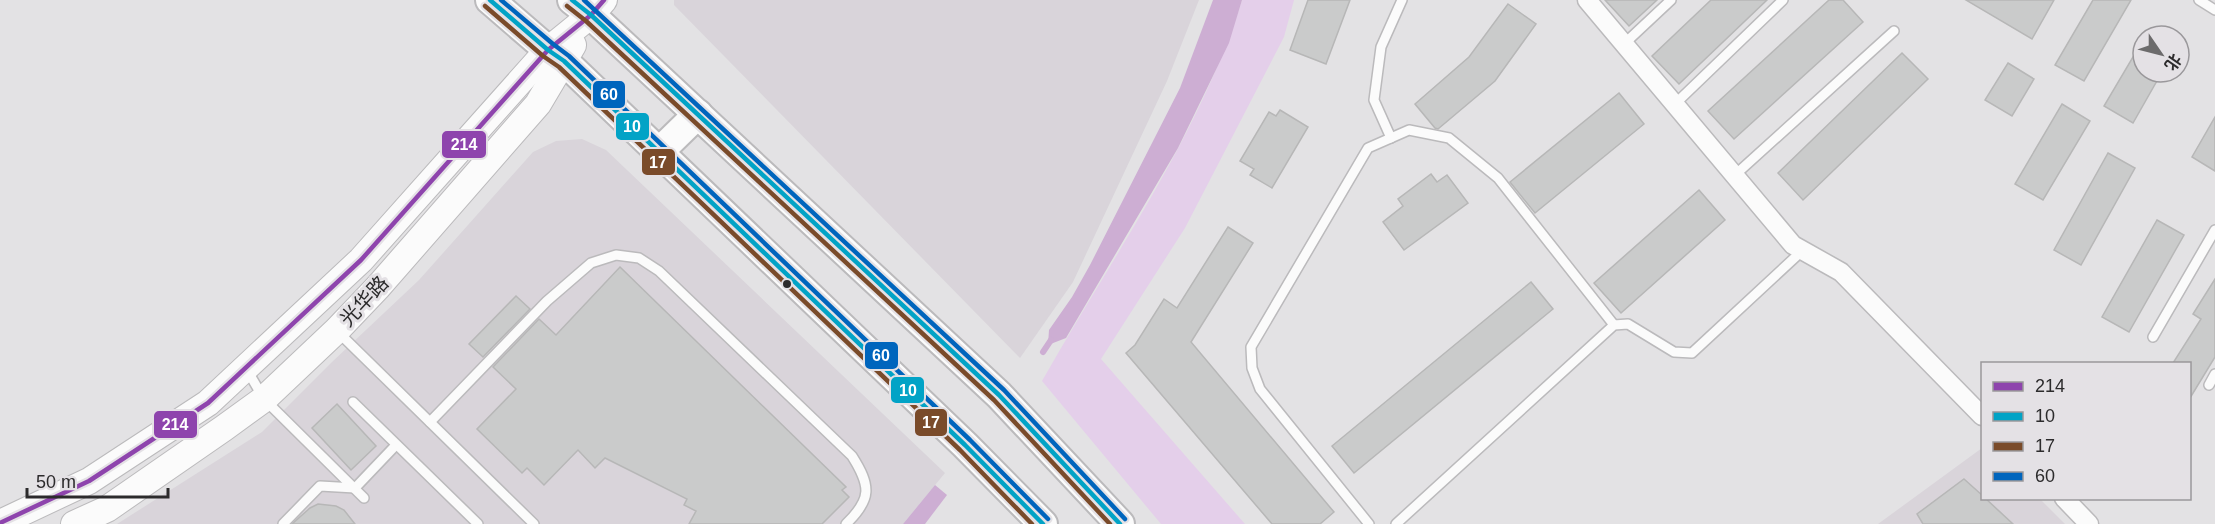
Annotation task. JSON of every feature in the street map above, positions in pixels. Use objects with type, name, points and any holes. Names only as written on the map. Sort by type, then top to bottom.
[{"type":"main road","points":[[490,0],[556,56],[659,152],[975,455],[1043,524]]},
{"type":"main road","points":[[589,5],[698,114],[999,395],[1120,524]]},
{"type":"main road","name":"光华路","points":[[0,523],[89,481],[208,403],[361,260],[556,56],[589,5]]},
{"type":"main road","name":"光华路","points":[[75,524],[107,509],[264,399],[337,330],[378,287],[538,104],[556,56]]},
{"type":"main road","points":[[659,152],[698,114]]},
{"type":"street","points":[[1587,0],[1793,244],[1841,272],[1981,414]]},
{"type":"street","points":[[2066,500],[2089,524]]},
{"type":"lane","points":[[1390,138],[1374,100],[1381,47],[1402,0]]},
{"type":"lane","points":[[1624,44],[1671,0]]},
{"type":"lane","points":[[1675,104],[1783,0]]},
{"type":"lane","points":[[2199,0],[2215,10]]},
{"type":"lane","points":[[1735,175],[1894,31]]},
{"type":"lane","points":[[1370,524],[1260,389],[1252,368],[1251,347],[1368,148],[1409,130],[1449,138],[1498,178],[1614,325]]},
{"type":"lane","points":[[2153,337],[2215,230]]},
{"type":"lane","points":[[1396,524],[1614,325],[1628,324],[1674,352],[1692,353],[1803,250]]},
{"type":"lane","points":[[430,422],[547,301],[591,263],[616,255],[639,258],[659,271],[852,456],[863,474],[867,492],[861,509],[846,524]]},
{"type":"lane","points":[[337,330],[534,524]]},
{"type":"lane","points":[[246,368],[264,399],[364,498]]},
{"type":"lane","points":[[2209,385],[2215,374]]},
{"type":"lane","points":[[353,402],[477,524]]},
{"type":"lane","points":[[283,524],[320,486],[355,488],[396,445]]},
{"type":"shaded area","points":[[674,0],[1199,0],[1167,81],[1073,282],[1020,358],[674,5]]},
{"type":"shaded area","points":[[1213,0],[1242,0],[1229,43],[1178,148],[1066,338],[1048,345],[1049,330],[1072,297],[1090,265],[1180,88]]},
{"type":"shaded area","points":[[1242,0],[1294,0],[1284,37],[1185,228],[1101,359],[1245,524],[1161,524],[1042,381],[1178,148],[1224,51]]},
{"type":"shaded area","points":[[582,139],[606,150],[945,473],[903,524],[117,524],[262,432],[419,280],[533,152],[556,141]]},
{"type":"shaded area","points":[[1981,449],[1981,500],[2041,500],[2065,524],[1878,524]]},
{"type":"shaded area","points":[[935,485],[947,495],[925,524],[903,524]]},
{"type":"building","points":[[1308,0],[1350,0],[1326,64],[1290,50]]},
{"type":"building","points":[[1605,0],[1657,0],[1629,26]]},
{"type":"building","points":[[1711,0],[1767,0],[1679,84],[1652,56]]},
{"type":"building","points":[[1829,0],[1843,0],[1863,22],[1734,139],[1708,111]]},
{"type":"building","points":[[1966,0],[2054,0],[2032,39]]},
{"type":"building","points":[[2093,0],[2131,0],[2084,81],[2055,65]]},
{"type":"building","points":[[1508,4],[1536,24],[1495,81],[1438,129],[1435,128],[1415,104],[1469,57]]},
{"type":"building","points":[[1902,53],[1928,79],[1803,200],[1778,173]]},
{"type":"building","points":[[2131,60],[2131,84],[2155,84],[2133,123],[2104,106]]},
{"type":"building","points":[[2008,63],[2034,79],[2012,116],[1985,100]]},
{"type":"building","points":[[1619,93],[1644,124],[1535,213],[1510,182]]},
{"type":"building","points":[[2062,104],[2090,121],[2043,200],[2015,184]]},
{"type":"building","points":[[1280,110],[1308,127],[1272,188],[1250,175],[1254,169],[1240,161],[1269,112],[1276,116]]},
{"type":"building","points":[[2215,117],[2215,171],[2192,157]]},
{"type":"building","points":[[2108,153],[2135,168],[2081,265],[2054,250]]},
{"type":"building","points":[[1431,174],[1437,182],[1447,175],[1468,203],[1404,250],[1383,222],[1403,206],[1398,199]]},
{"type":"building","points":[[1699,190],[1725,220],[1621,313],[1594,283]]},
{"type":"building","points":[[2157,220],[2184,235],[2129,332],[2102,317]]},
{"type":"building","points":[[1228,227],[1253,243],[1191,342],[1334,512],[1320,524],[1272,524],[1126,353],[1135,345],[1164,299],[1177,308]]},
{"type":"building","points":[[620,267],[846,487],[842,490],[849,497],[822,524],[689,524],[696,511],[684,505],[687,499],[605,458],[595,468],[578,450],[544,485],[527,468],[522,473],[477,429],[516,389],[493,367],[539,319],[556,335]]},
{"type":"building","points":[[2215,279],[2215,357],[2191,396],[2191,362],[2174,362],[2201,319],[2193,314]]},
{"type":"building","points":[[1531,282],[1553,309],[1354,473],[1332,446]]},
{"type":"building","points":[[516,296],[530,309],[483,357],[469,344]]},
{"type":"building","points":[[337,404],[376,446],[351,470],[312,428]]},
{"type":"building","points":[[1964,479],[1981,494],[1981,500],[1987,500],[2013,524],[1923,524],[1917,514]]},
{"type":"building","points":[[318,504],[336,506],[344,510],[355,524],[292,524]]},
{"type":"waterway","points":[[1043,352],[1051,340]]},
{"type":"transit line","name":"10","points":[[490,0],[564,61],[965,445],[1043,524]]},
{"type":"transit line","name":"60","points":[[501,0],[569,56],[970,440],[1048,519]]},
{"type":"transit line","name":"10","points":[[572,0],[591,15],[999,395],[1120,524]]},
{"type":"transit line","name":"60","points":[[584,0],[1004,390],[1125,519]]},
{"type":"transit line","name":"214","points":[[0,523],[89,481],[208,403],[361,260],[548,50],[591,15],[604,0]]},
{"type":"transit line","name":"17","points":[[485,6],[559,67],[960,450],[1032,524]]},
{"type":"transit line","name":"17","points":[[567,6],[586,21],[994,400],[1110,524]]}]
